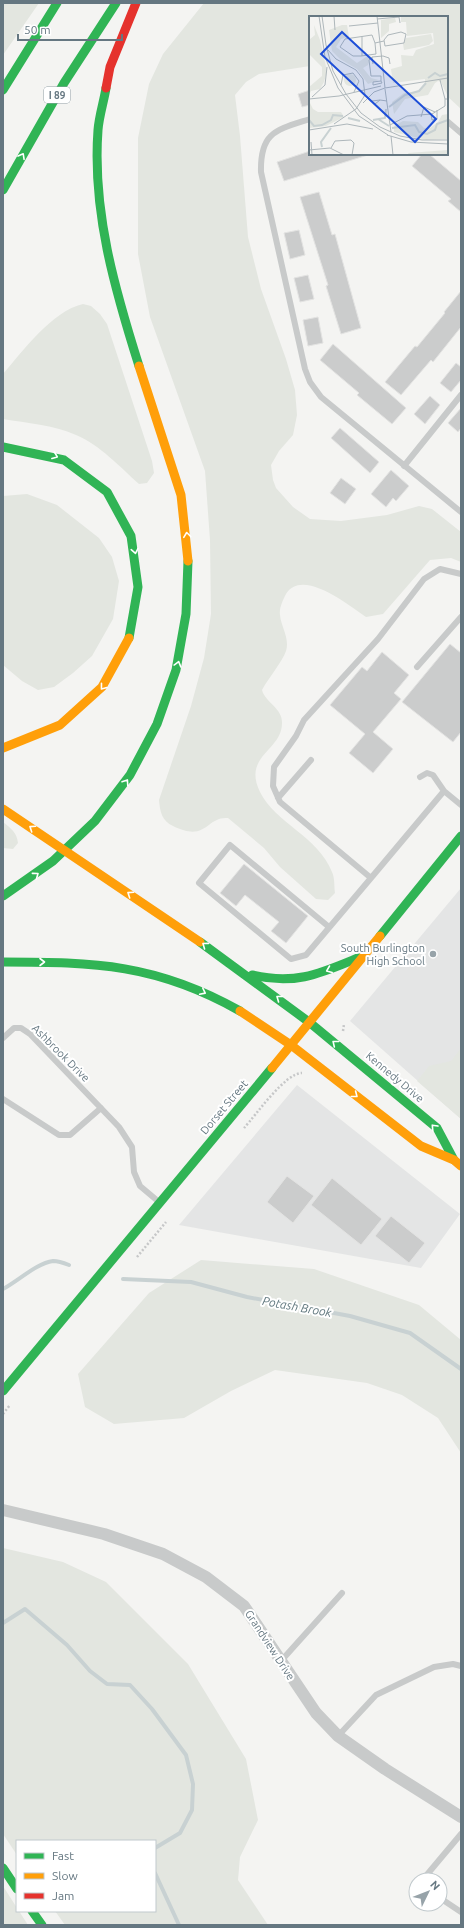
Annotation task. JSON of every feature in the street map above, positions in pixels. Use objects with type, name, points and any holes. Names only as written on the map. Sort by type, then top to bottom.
[{"type":"main road","points":[[3,90],[57,3]]},
{"type":"main road","name":"I 89","points":[[3,190],[64,83],[116,3]]},
{"type":"main road","points":[[3,896],[38,873],[62,854],[88,829],[119,792],[142,755],[162,713],[178,666],[184,639],[189,585],[188,542],[184,513],[175,474],[111,271],[101,227],[97,191],[97,144],[105,85],[120,36],[136,3]]},
{"type":"main road","points":[[3,78],[50,14]]},
{"type":"main road","points":[[3,447],[30,449],[52,455],[74,465],[97,482],[115,504],[128,528],[136,554],[138,582],[136,610],[130,637],[119,663],[104,686],[78,713],[63,724],[35,738],[3,748]]},
{"type":"main road","points":[[3,809],[237,967],[260,977],[287,981],[304,978],[365,955]]},
{"type":"main road","name":"Dorset Street","points":[[3,1391],[291,1045],[461,836]]},
{"type":"main road","name":"Kennedy Drive","points":[[3,962],[69,962],[109,965],[160,976],[190,986],[223,1001],[268,1028],[421,1146],[457,1163]]},
{"type":"main road","name":"Kennedy Drive","points":[[237,967],[309,1022],[437,1128],[457,1163]]},
{"type":"main road","points":[[3,1868],[16,1888]]},
{"type":"main road","points":[[33,1912],[42,1925]]},
{"type":"street","name":"Grandview Drive","points":[[3,1510],[112,1537],[163,1554],[206,1576],[244,1606],[280,1662],[316,1713],[338,1736],[385,1769],[461,1817]]},
{"type":"lane","points":[[309,119],[274,133],[265,144],[260,156],[261,172],[305,369],[310,382],[321,397],[461,512]]},
{"type":"lane","points":[[448,122],[461,133]]},
{"type":"lane","points":[[404,466],[461,395]]},
{"type":"lane","points":[[371,878],[280,802],[273,786],[274,766],[296,736],[304,720],[378,638],[424,579],[440,569],[461,574]]},
{"type":"lane","points":[[417,667],[461,617]]},
{"type":"lane","points":[[278,798],[310,760]]},
{"type":"lane","points":[[420,777],[427,773],[433,776],[444,791],[461,805]]},
{"type":"lane","points":[[329,927],[230,845],[199,883],[291,959],[306,954],[371,878],[444,791]]},
{"type":"lane","name":"Ashbrook Drive","points":[[3,1038],[14,1028],[21,1028],[30,1034],[101,1108],[119,1127],[132,1147],[134,1172],[140,1186],[160,1203]]},
{"type":"lane","points":[[3,1100],[59,1135],[70,1135],[101,1108]]},
{"type":"lane","points":[[280,1662],[342,1593]]},
{"type":"lane","points":[[338,1736],[376,1695],[434,1667],[453,1664],[461,1666]]},
{"type":"lane","points":[[429,1872],[461,1834]]},
{"type":"lane","points":[[448,1903],[461,1912]]},
{"type":"shaded area","points":[[3,3],[39,3],[3,55]]},
{"type":"shaded area","points":[[204,3],[461,3],[461,109],[448,97],[448,16],[309,16],[309,66],[259,74],[246,82],[235,95],[240,136],[248,237],[261,289],[286,359],[295,390],[297,415],[293,435],[279,451],[271,465],[273,480],[276,488],[293,507],[310,519],[341,521],[387,515],[419,506],[432,509],[461,532],[461,562],[451,558],[430,560],[383,614],[366,617],[326,591],[303,585],[293,587],[286,594],[282,604],[280,615],[287,642],[286,651],[262,690],[266,698],[281,717],[281,732],[259,761],[256,770],[256,780],[260,792],[267,803],[276,813],[307,839],[326,859],[333,874],[335,893],[328,900],[316,899],[280,867],[264,848],[228,818],[221,818],[205,828],[193,832],[173,826],[166,822],[162,816],[159,804],[159,800],[191,706],[204,658],[211,614],[210,540],[205,471],[150,317],[138,254],[138,138],[149,84],[163,54]]},
{"type":"shaded area","points":[[83,304],[91,306],[100,314],[107,324],[152,461],[154,473],[147,483],[139,484],[101,450],[85,439],[76,435],[31,423],[3,419],[3,374],[49,323],[71,308]]},
{"type":"shaded area","points":[[27,494],[57,505],[99,538],[112,557],[119,581],[113,619],[92,656],[54,687],[38,690],[22,681],[3,665],[3,496]]},
{"type":"shaded area","points":[[3,822],[16,836],[18,843],[13,849],[3,848]]},
{"type":"shaded area","name":"South Burlington High School","points":[[461,888],[461,1119],[350,1021]]},
{"type":"shaded area","points":[[461,1048],[461,1119],[417,1081],[429,1066],[451,1061]]},
{"type":"shaded area","points":[[297,1085],[460,1214],[421,1268],[179,1225]]},
{"type":"shaded area","points":[[201,1260],[314,1269],[419,1305],[461,1340],[461,1453],[438,1418],[402,1395],[367,1383],[275,1370],[231,1391],[184,1418],[114,1424],[85,1407],[78,1374],[149,1293]]},
{"type":"shaded area","points":[[3,1548],[63,1562],[106,1582],[188,1664],[246,1759],[258,1820],[240,1857],[238,1880],[268,1925],[65,1925],[56,1912],[156,1912],[156,1840],[16,1840],[16,1854],[3,1834]]},
{"type":"shaded area","points":[[3,1886],[16,1906],[16,1912],[20,1912],[28,1925],[3,1925]]},
{"type":"building","points":[[309,90],[309,105],[302,107],[298,94]]},
{"type":"building","points":[[309,151],[309,155],[368,155],[284,181],[277,162]]},
{"type":"building","points":[[421,155],[430,155],[461,181],[461,212],[448,201],[451,199],[412,166]]},
{"type":"building","points":[[319,192],[332,235],[335,234],[361,328],[341,334],[326,286],[328,285],[300,197]]},
{"type":"building","points":[[299,230],[305,255],[290,259],[284,233]]},
{"type":"building","points":[[308,275],[314,299],[300,302],[294,278]]},
{"type":"building","points":[[461,291],[461,327],[433,362],[431,360],[401,395],[385,382],[415,346],[417,347]]},
{"type":"building","points":[[318,317],[323,343],[308,346],[303,320]]},
{"type":"building","points":[[333,344],[406,408],[392,424],[357,395],[359,393],[320,360]]},
{"type":"building","points":[[456,363],[461,367],[461,380],[451,392],[440,383]]},
{"type":"building","points":[[430,396],[440,405],[425,424],[414,414]]},
{"type":"building","points":[[461,408],[461,428],[458,432],[448,423]]},
{"type":"building","points":[[340,428],[379,462],[370,473],[331,438]]},
{"type":"building","points":[[391,470],[409,486],[396,501],[393,498],[386,507],[371,494]]},
{"type":"building","points":[[341,478],[356,489],[345,504],[330,493]]},
{"type":"building","points":[[450,644],[461,653],[461,732],[453,742],[402,702]]},
{"type":"building","points":[[382,652],[409,675],[394,693],[401,699],[373,732],[393,749],[373,773],[349,753],[365,734],[330,705],[362,667],[367,671]]},
{"type":"building","points":[[244,864],[308,916],[286,943],[271,931],[279,922],[245,895],[236,906],[220,893]]},
{"type":"building","points":[[287,1176],[314,1196],[293,1223],[267,1202]]},
{"type":"building","points":[[332,1178],[382,1219],[361,1245],[311,1205]]},
{"type":"building","points":[[391,1216],[425,1243],[409,1263],[375,1236]]},
{"type":"waterway","name":"Potash Brook","points":[[3,1289],[47,1262],[55,1261],[69,1265]]},
{"type":"waterway","name":"Potash Brook","points":[[123,1279],[191,1282],[247,1297],[350,1316],[410,1333],[461,1369]]},
{"type":"waterway","points":[[3,1623],[25,1609],[67,1645],[90,1671],[107,1684],[130,1685],[152,1709],[186,1755],[193,1784],[192,1810],[180,1833],[156,1847]]},
{"type":"waterway","points":[[156,1875],[179,1925]]},
{"type":"traffic: fast","points":[[3,90],[57,3]]},
{"type":"traffic: fast","points":[[3,190],[64,83],[116,3]]},
{"type":"traffic: fast","points":[[106,88],[98,130],[98,190],[107,250],[139,366]]},
{"type":"traffic: fast","points":[[3,447],[64,460],[107,492],[131,536],[138,587],[129,638]]},
{"type":"traffic: fast","points":[[3,896],[53,861],[95,821],[130,775],[157,724],[176,670],[186,614],[188,561]]},
{"type":"traffic: fast","points":[[380,936],[461,836]]},
{"type":"traffic: fast","points":[[200,942],[309,1022]]},
{"type":"traffic: fast","points":[[252,975],[283,979],[310,976],[365,955]]},
{"type":"traffic: fast","points":[[3,962],[67,963],[125,969],[153,975],[181,984],[210,995],[240,1011]]},
{"type":"traffic: fast","points":[[309,1022],[437,1128],[454,1160]]},
{"type":"traffic: fast","points":[[3,1391],[272,1068]]},
{"type":"traffic: fast","points":[[3,1868],[16,1888]]},
{"type":"traffic: fast","points":[[33,1912],[42,1925]]},
{"type":"traffic: slow","points":[[139,366],[181,495],[188,561]]},
{"type":"traffic: slow","points":[[3,748],[60,725],[102,687],[129,638]]},
{"type":"traffic: slow","points":[[3,809],[200,942]]},
{"type":"traffic: slow","points":[[272,1068],[380,936]]},
{"type":"traffic: slow","points":[[240,1011],[291,1045]]},
{"type":"traffic: slow","points":[[291,1045],[421,1146],[454,1160],[461,1166]]},
{"type":"traffic: jam","points":[[106,88],[110,67],[136,3]]},
{"type":"place","name":"South Burlington High School","points":[[433,954]]}]
